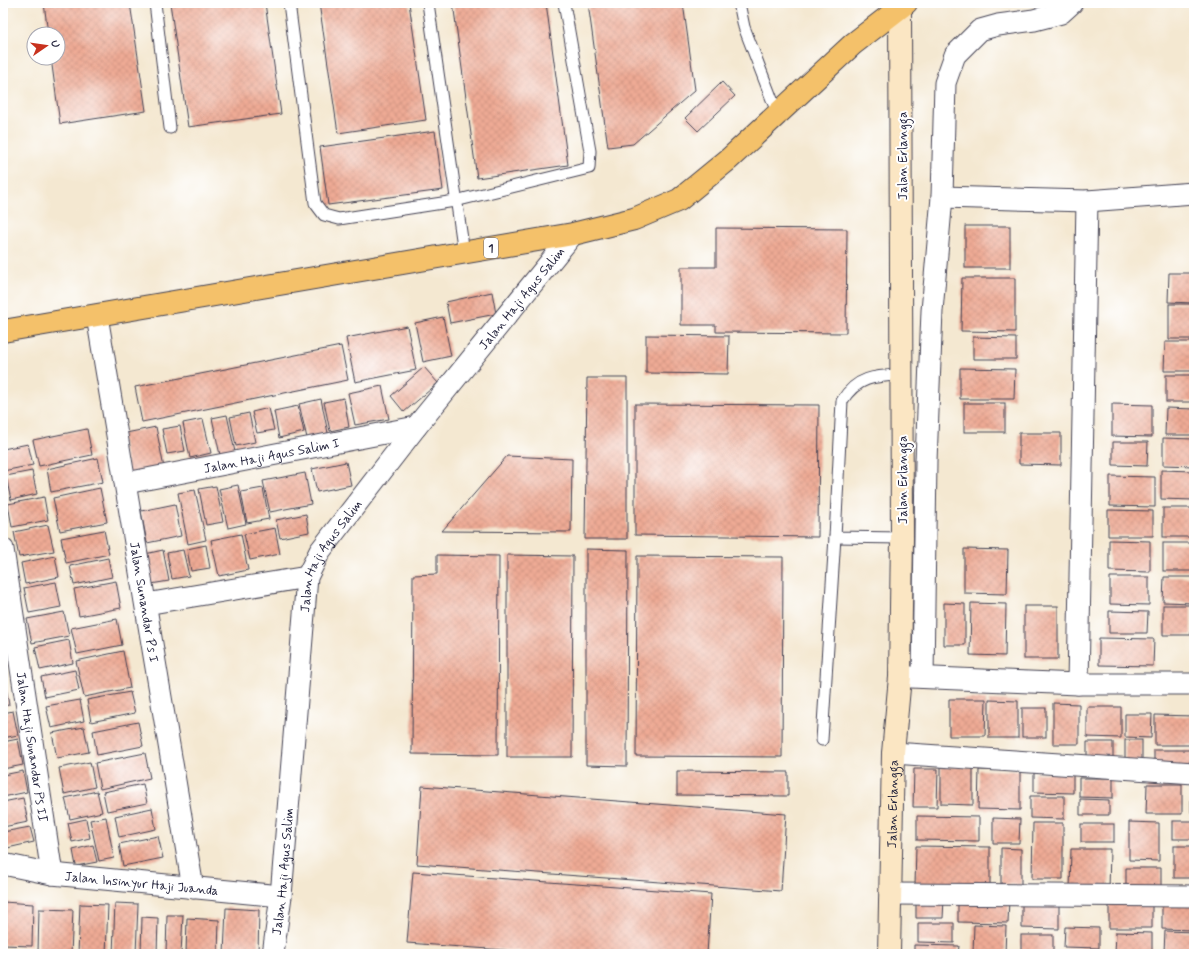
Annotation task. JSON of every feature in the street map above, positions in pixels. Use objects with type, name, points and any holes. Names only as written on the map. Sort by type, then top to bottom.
[{"type":"highway","name":"1","points":[[3,331],[574,234],[634,219],[680,200],[730,159],[853,44],[903,5]]},
{"type":"street","points":[[924,677],[927,453],[932,311],[942,197],[945,83],[955,55],[980,30],[998,25],[1034,20],[1061,13],[1072,3]]},
{"type":"street","name":"Jalan Erlangga","points":[[889,954],[893,753],[900,677],[902,538],[903,5]]},
{"type":"street","points":[[942,197],[1087,201],[1194,193]]},
{"type":"street","points":[[1078,684],[1087,201]]},
{"type":"street","name":"Jalan Haji Agus Salim","points":[[273,954],[281,896],[307,577],[320,551],[416,427],[574,234]]},
{"type":"street","name":"Jalan Sunandar Ps I","points":[[96,316],[126,483],[193,888]]},
{"type":"street","name":"Jalan Haji Agus Salim I","points":[[126,483],[416,427]]},
{"type":"street","name":"Jalan Haji Sunandar Ps II","points":[[3,549],[52,874]]},
{"type":"street","points":[[146,604],[307,577]]},
{"type":"street","points":[[900,677],[1078,684],[1194,684]]},
{"type":"street","points":[[893,753],[1194,773]]},
{"type":"street","name":"Jalan Insinyur Haji Juanda","points":[[3,864],[52,874],[281,896]]},
{"type":"street","points":[[891,894],[1194,896]]},
{"type":"lane","points":[[155,3],[170,128]]},
{"type":"lane","points":[[289,3],[315,203],[324,214],[339,219],[455,200],[589,168],[590,152],[564,3]]},
{"type":"lane","points":[[428,3],[455,200],[464,253]]},
{"type":"lane","points":[[739,3],[744,27],[778,115]]},
{"type":"lane","points":[[822,740],[842,401],[848,391],[858,383],[874,376],[902,375]]},
{"type":"lane","points":[[835,537],[902,538]]},
{"type":"building","points":[[44,3],[130,3],[146,111],[60,124],[52,66],[66,66],[66,26],[47,26]]},
{"type":"building","points":[[170,3],[265,3],[281,114],[188,127]]},
{"type":"building","points":[[319,3],[409,3],[426,120],[338,133]]},
{"type":"building","points":[[453,3],[546,3],[568,165],[477,178]]},
{"type":"building","points":[[588,3],[683,3],[695,90],[633,144],[608,147]]},
{"type":"building","points":[[722,82],[735,96],[698,131],[685,118]]},
{"type":"building","points":[[435,131],[443,190],[328,205],[320,147]]},
{"type":"building","points":[[965,226],[1010,226],[1010,268],[965,268]]},
{"type":"building","points":[[716,228],[847,229],[846,333],[716,332],[716,325],[681,325],[681,267],[716,267]]},
{"type":"building","points":[[1169,273],[1194,273],[1194,303],[1168,302]]},
{"type":"building","points":[[962,278],[1015,278],[1015,332],[961,331]]},
{"type":"building","points":[[492,292],[496,314],[450,323],[446,302]]},
{"type":"building","points":[[1169,304],[1194,304],[1194,339],[1169,339]]},
{"type":"building","points":[[443,317],[451,356],[423,362],[415,323]]},
{"type":"building","points":[[407,326],[416,370],[355,382],[346,338]]},
{"type":"building","points":[[646,335],[729,336],[728,374],[646,373]]},
{"type":"building","points":[[973,337],[1016,338],[1016,359],[973,359]]},
{"type":"building","points":[[1165,342],[1194,342],[1194,371],[1164,371]]},
{"type":"building","points":[[341,346],[348,380],[142,422],[135,387]]},
{"type":"building","points":[[424,367],[438,383],[404,412],[391,396]]},
{"type":"building","points":[[960,368],[1015,369],[1014,399],[960,399]]},
{"type":"building","points":[[1166,375],[1194,375],[1194,402],[1166,402]]},
{"type":"building","points":[[587,378],[627,378],[627,539],[585,539]]},
{"type":"building","points":[[382,386],[389,419],[355,425],[348,393]]},
{"type":"building","points":[[344,398],[349,427],[330,431],[324,402]]},
{"type":"building","points":[[321,399],[328,433],[307,438],[299,404]]},
{"type":"building","points":[[964,403],[1005,403],[1005,432],[964,432]]},
{"type":"building","points":[[635,404],[819,405],[818,537],[635,535]]},
{"type":"building","points":[[1112,404],[1152,405],[1152,437],[1112,436]]},
{"type":"building","points":[[298,406],[304,432],[279,438],[274,411]]},
{"type":"building","points":[[269,408],[274,430],[257,433],[252,412]]},
{"type":"building","points":[[1166,408],[1194,409],[1194,435],[1165,435]]},
{"type":"building","points":[[249,413],[255,442],[236,446],[230,417]]},
{"type":"building","points":[[227,415],[235,452],[220,455],[212,418]]},
{"type":"building","points":[[203,419],[211,453],[190,458],[183,423]]},
{"type":"building","points":[[180,426],[185,451],[167,454],[162,429]]},
{"type":"building","points":[[156,427],[164,468],[129,475],[121,434]]},
{"type":"building","points":[[87,429],[92,455],[39,466],[33,440]]},
{"type":"building","points":[[1019,433],[1061,433],[1061,465],[1019,464]]},
{"type":"building","points":[[1163,438],[1194,439],[1194,466],[1163,465]]},
{"type":"building","points":[[1113,442],[1148,442],[1147,466],[1113,465]]},
{"type":"building","points":[[28,444],[33,465],[3,471],[3,449]]},
{"type":"building","points":[[507,456],[572,459],[571,532],[442,531]]},
{"type":"building","points":[[98,458],[103,482],[51,492],[47,469]]},
{"type":"building","points":[[346,462],[351,485],[317,492],[312,469]]},
{"type":"building","points":[[1161,470],[1194,471],[1194,500],[1161,499]]},
{"type":"building","points":[[32,471],[37,494],[11,500],[6,476]]},
{"type":"building","points":[[305,473],[311,504],[270,512],[263,481]]},
{"type":"building","points":[[1110,476],[1155,477],[1155,507],[1110,506]]},
{"type":"building","points":[[238,485],[246,524],[228,528],[219,489]]},
{"type":"building","points":[[216,486],[223,522],[206,525],[199,489]]},
{"type":"building","points":[[100,488],[107,522],[60,531],[53,498]]},
{"type":"building","points":[[263,488],[269,519],[247,523],[241,492]]},
{"type":"building","points":[[195,490],[206,540],[188,544],[178,493]]},
{"type":"building","points":[[44,497],[48,520],[12,527],[8,504]]},
{"type":"building","points":[[175,504],[181,536],[147,543],[141,511]]},
{"type":"building","points":[[1163,508],[1194,508],[1194,537],[1163,537]]},
{"type":"building","points":[[1108,510],[1153,511],[1153,536],[1108,536]]},
{"type":"building","points":[[306,514],[309,532],[280,538],[276,520]]},
{"type":"building","points":[[48,525],[54,551],[19,557],[14,532]]},
{"type":"building","points":[[275,528],[280,554],[250,560],[244,534]]},
{"type":"building","points":[[104,530],[109,554],[66,563],[61,538]]},
{"type":"building","points":[[241,534],[248,570],[219,576],[211,540]]},
{"type":"building","points":[[1109,540],[1150,541],[1150,572],[1109,571]]},
{"type":"building","points":[[1163,543],[1194,543],[1194,571],[1163,571]]},
{"type":"building","points":[[206,545],[210,568],[191,571],[187,549]]},
{"type":"building","points":[[586,549],[628,550],[627,766],[586,765]]},
{"type":"building","points":[[964,549],[1008,550],[1007,594],[964,593]]},
{"type":"building","points":[[163,550],[169,581],[151,584],[145,554]]},
{"type":"building","points":[[183,550],[189,576],[172,579],[167,553]]},
{"type":"building","points":[[437,555],[499,556],[498,755],[412,754],[413,575],[437,574]]},
{"type":"building","points":[[507,555],[573,556],[572,757],[507,757]]},
{"type":"building","points":[[55,556],[59,577],[25,584],[21,563]]},
{"type":"building","points":[[637,556],[783,557],[782,757],[636,756]]},
{"type":"building","points":[[108,558],[112,577],[74,585],[70,566]]},
{"type":"building","points":[[1110,577],[1149,577],[1149,605],[1110,604]]},
{"type":"building","points":[[1164,577],[1194,577],[1194,603],[1163,602]]},
{"type":"building","points":[[116,581],[121,608],[79,616],[74,589]]},
{"type":"building","points":[[56,582],[61,607],[29,613],[24,588]]},
{"type":"building","points":[[944,603],[965,604],[965,645],[944,645]]},
{"type":"building","points":[[971,603],[1006,604],[1005,656],[970,655]]},
{"type":"building","points":[[1163,605],[1191,605],[1191,635],[1163,635]]},
{"type":"building","points":[[1024,606],[1058,606],[1058,659],[1024,659]]},
{"type":"building","points":[[1109,611],[1148,612],[1147,633],[1109,633]]},
{"type":"building","points":[[64,612],[69,636],[32,643],[27,619]]},
{"type":"building","points":[[117,619],[122,645],[77,654],[71,628]]},
{"type":"building","points":[[1099,638],[1154,639],[1153,666],[1099,665]]},
{"type":"building","points":[[69,640],[73,663],[40,670],[35,647]]},
{"type":"building","points":[[123,651],[130,688],[84,697],[76,661]]},
{"type":"building","points":[[75,670],[79,690],[45,697],[41,677]]},
{"type":"building","points":[[3,681],[5,681],[9,705],[3,706]]},
{"type":"building","points":[[130,692],[135,713],[91,722],[87,700]]},
{"type":"building","points":[[949,699],[986,699],[985,736],[949,736]]},
{"type":"building","points":[[80,700],[84,721],[51,728],[46,706]]},
{"type":"building","points":[[989,700],[1018,701],[1018,738],[989,738]]},
{"type":"building","points":[[1053,703],[1079,704],[1079,744],[1053,744]]},
{"type":"building","points":[[1087,707],[1121,707],[1121,738],[1087,737]]},
{"type":"building","points":[[1022,708],[1046,708],[1046,737],[1022,737]]},
{"type":"building","points":[[13,711],[18,735],[3,738],[3,713]]},
{"type":"building","points":[[1125,714],[1152,714],[1151,738],[1125,737]]},
{"type":"building","points":[[1155,715],[1194,716],[1194,745],[1155,745]]},
{"type":"building","points":[[138,722],[143,746],[97,755],[93,731]]},
{"type":"building","points":[[84,727],[89,752],[57,758],[52,733]]},
{"type":"building","points":[[18,739],[23,765],[3,769],[3,742]]},
{"type":"building","points":[[1125,740],[1142,740],[1142,765],[1125,765]]},
{"type":"building","points":[[1087,742],[1113,742],[1113,761],[1087,760]]},
{"type":"building","points":[[1154,750],[1194,750],[1194,769],[1154,768]]},
{"type":"building","points":[[145,753],[150,778],[100,789],[95,763]]},
{"type":"building","points":[[90,762],[95,787],[64,794],[59,768]]},
{"type":"building","points":[[941,767],[973,767],[973,805],[941,804]]},
{"type":"building","points":[[914,769],[938,769],[937,807],[913,807]]},
{"type":"building","points":[[979,770],[1020,771],[1020,810],[978,809]]},
{"type":"building","points":[[23,771],[27,792],[3,797],[3,775]]},
{"type":"building","points":[[677,771],[788,772],[788,796],[677,795]]},
{"type":"building","points":[[1034,773],[1073,773],[1073,793],[1034,792]]},
{"type":"building","points":[[1079,778],[1113,778],[1113,798],[1079,797]]},
{"type":"building","points":[[143,784],[147,803],[107,811],[103,792]]},
{"type":"building","points":[[1147,784],[1182,784],[1182,814],[1146,814]]},
{"type":"building","points":[[422,786],[786,814],[781,891],[417,864]]},
{"type":"building","points":[[1191,787],[1194,787],[1194,812],[1191,812]]},
{"type":"building","points":[[97,791],[102,812],[70,819],[65,798]]},
{"type":"building","points":[[1030,796],[1064,796],[1064,819],[1030,818]]},
{"type":"building","points":[[23,798],[28,822],[3,827],[3,802]]},
{"type":"building","points":[[1080,799],[1109,800],[1109,815],[1080,815]]},
{"type":"building","points":[[152,808],[156,829],[119,837],[115,816]]},
{"type":"building","points":[[917,816],[979,817],[979,841],[917,840]]},
{"type":"building","points":[[106,817],[114,858],[99,861],[90,820]]},
{"type":"building","points":[[993,818],[1020,819],[1019,843],[993,843]]},
{"type":"building","points":[[86,819],[90,838],[72,842],[68,823]]},
{"type":"building","points":[[1173,821],[1194,821],[1194,839],[1173,839]]},
{"type":"building","points":[[1129,822],[1159,823],[1159,861],[1129,860]]},
{"type":"building","points":[[1033,823],[1063,823],[1063,879],[1032,879]]},
{"type":"building","points":[[1081,824],[1114,824],[1114,842],[1081,842]]},
{"type":"building","points":[[30,827],[34,842],[3,849],[3,832]]},
{"type":"building","points":[[158,836],[163,858],[123,866],[119,844]]},
{"type":"building","points":[[93,845],[97,862],[76,866],[73,850]]},
{"type":"building","points":[[916,846],[990,847],[990,888],[915,887]]},
{"type":"building","points":[[1174,846],[1194,846],[1194,878],[1174,878]]},
{"type":"building","points":[[1001,848],[1021,849],[1021,885],[1001,884]]},
{"type":"building","points":[[1071,849],[1110,849],[1109,890],[1070,890]]},
{"type":"building","points":[[1126,868],[1161,868],[1161,890],[1126,889]]},
{"type":"building","points":[[413,872],[711,894],[707,954],[557,954],[407,943]]},
{"type":"building","points":[[958,898],[1009,899],[1008,923],[958,922]]},
{"type":"building","points":[[916,899],[944,899],[943,918],[916,918]]},
{"type":"building","points":[[3,902],[33,904],[32,946],[3,945]]},
{"type":"building","points":[[115,903],[138,904],[136,954],[113,954]]},
{"type":"building","points":[[1022,903],[1059,904],[1059,929],[1022,928]]},
{"type":"building","points":[[1109,903],[1152,904],[1152,928],[1109,928]]},
{"type":"building","points":[[80,904],[108,905],[106,954],[78,954]]},
{"type":"building","points":[[1162,905],[1194,905],[1194,930],[1162,929]]},
{"type":"building","points":[[226,908],[259,910],[258,954],[224,954]]},
{"type":"building","points":[[39,909],[73,910],[71,954],[38,953]]},
{"type":"building","points":[[167,915],[183,915],[181,954],[166,954]]},
{"type":"building","points":[[142,917],[158,918],[157,954],[141,954]]},
{"type":"building","points":[[187,918],[219,920],[218,954],[186,954]]},
{"type":"building","points":[[918,923],[954,923],[954,943],[918,942]]},
{"type":"building","points":[[974,925],[1006,926],[1005,954],[973,953]]},
{"type":"building","points":[[1065,927],[1099,928],[1099,948],[1064,947]]},
{"type":"building","points":[[1165,931],[1194,932],[1194,953],[1164,952]]},
{"type":"building","points":[[1116,932],[1152,933],[1152,954],[1115,954]]},
{"type":"building","points":[[1021,935],[1053,935],[1053,954],[1021,954]]},
{"type":"building","points":[[914,945],[959,946],[958,954],[914,954]]},
{"type":"building","points":[[1071,952],[1093,953],[1093,954],[1071,954]]}]
